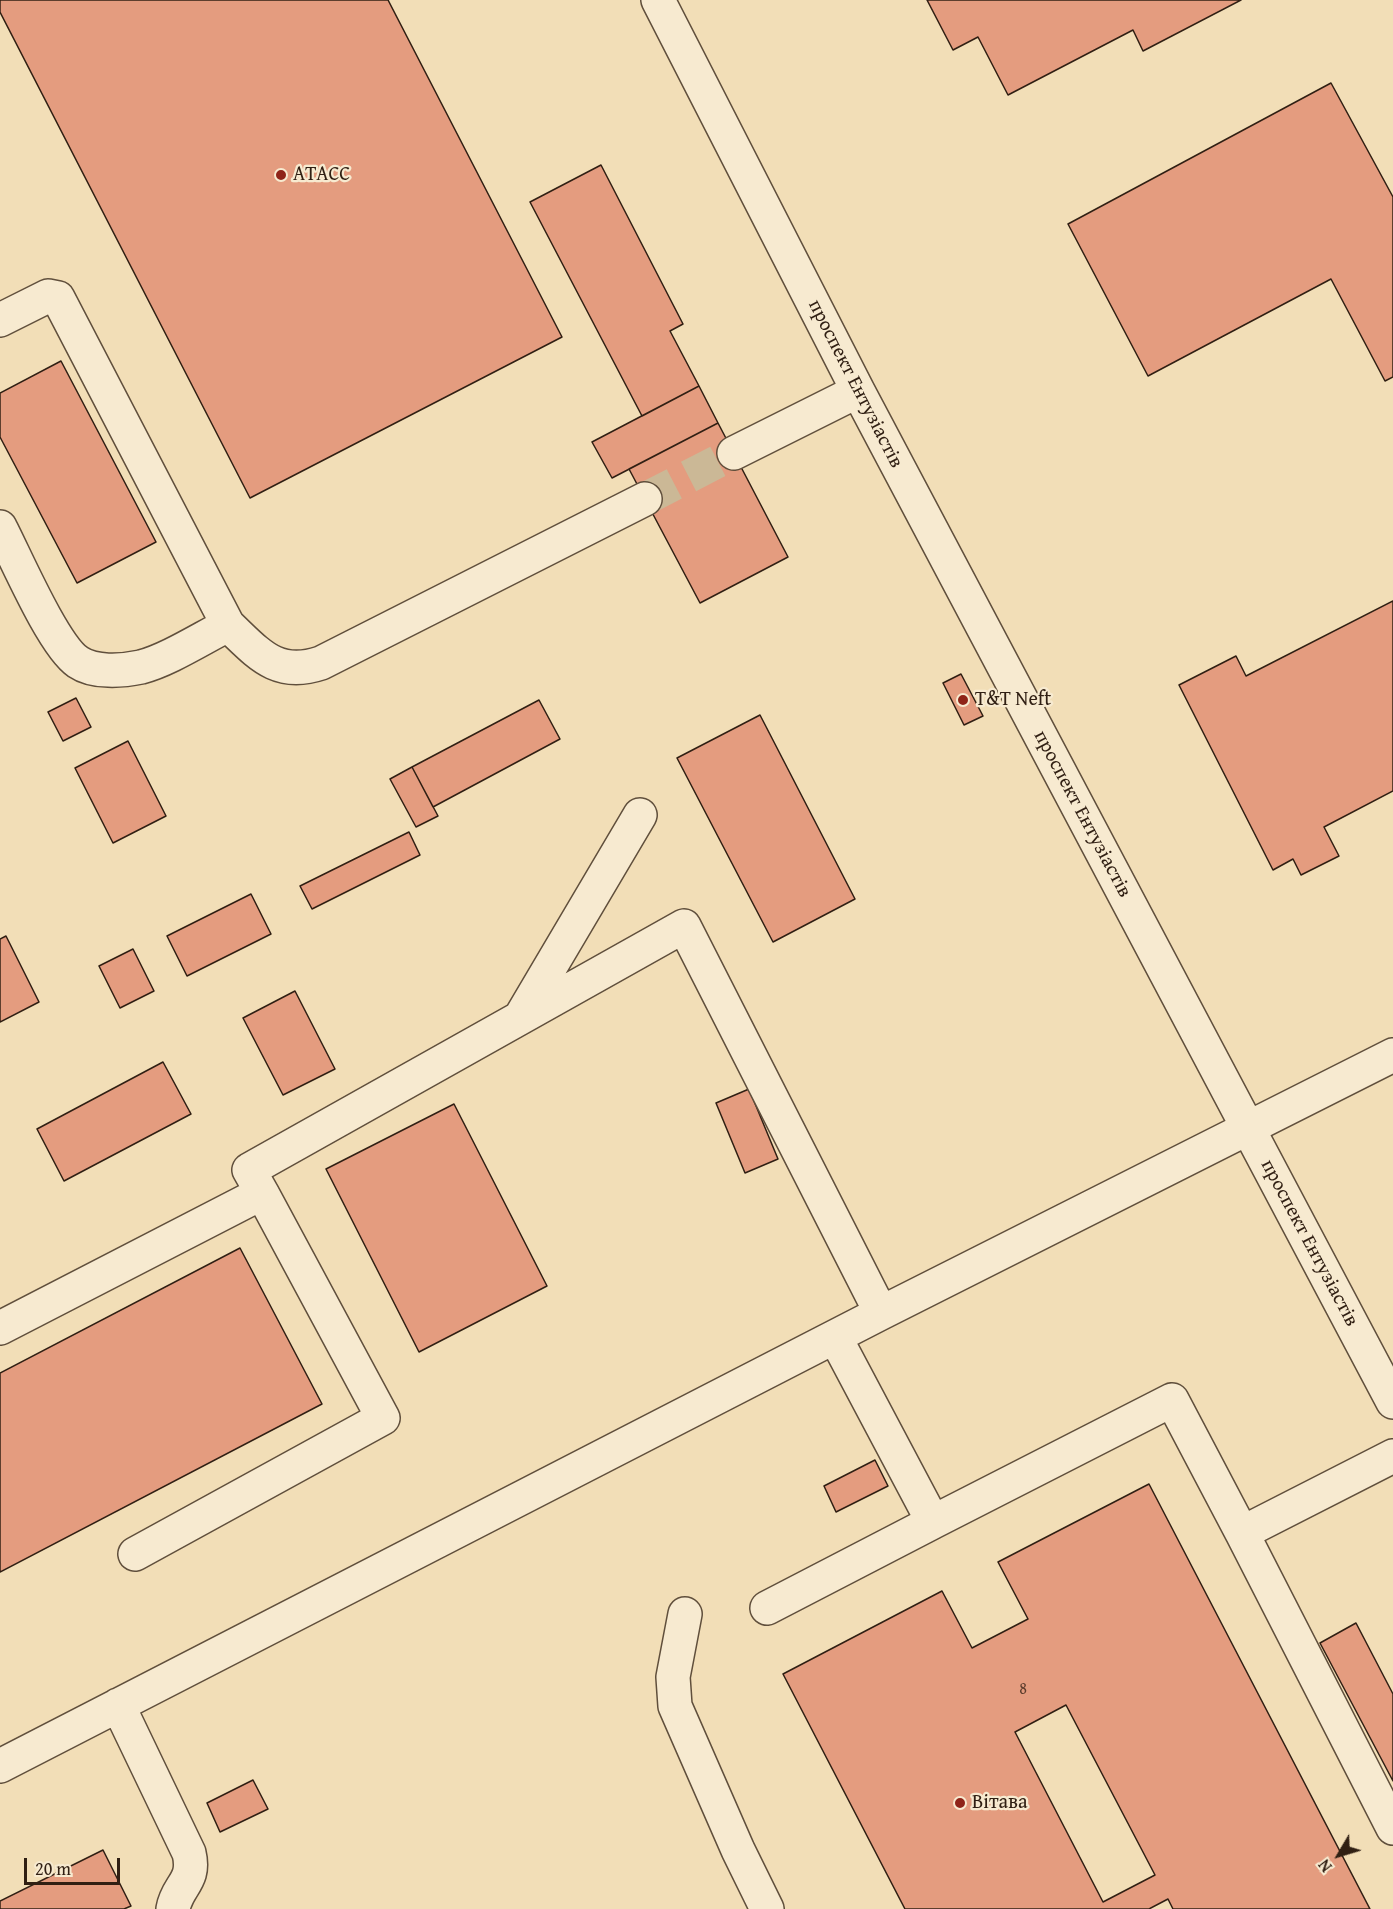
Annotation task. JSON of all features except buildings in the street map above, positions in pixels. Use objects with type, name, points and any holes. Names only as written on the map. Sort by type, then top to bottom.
[{"type":"street","name":"проспект Ентузіастів","points":[[658,0],[858,391],[1393,1402]]},
{"type":"street","points":[[0,320],[48,296],[58,298],[228,626],[264,659],[293,669],[308,668],[645,499]]},
{"type":"street","points":[[734,453],[858,391]]},
{"type":"street","points":[[0,527],[60,644],[78,662],[89,667],[102,669],[143,666],[228,626]]},
{"type":"street","points":[[520,1019],[640,815]]},
{"type":"street","points":[[135,1554],[383,1418],[249,1170],[684,926],[881,1313]]},
{"type":"street","points":[[0,1766],[881,1313],[1393,1055]]},
{"type":"street","points":[[0,1328],[262,1193]]},
{"type":"street","points":[[835,1338],[933,1522]]},
{"type":"street","points":[[767,1608],[1172,1400],[1393,1828]]},
{"type":"street","points":[[1242,1533],[1393,1456]]},
{"type":"street","points":[[685,1614],[673,1677],[675,1706],[738,1850],[767,1909]]},
{"type":"street","points":[[118,1705],[189,1853],[192,1865],[190,1876],[175,1900],[173,1909]]},
{"type":"tunnel","points":[[645,499],[734,453]]},
{"type":"place","name":"АТАСС","points":[[281,175]]},
{"type":"place","name":"T&T Neft","points":[[963,700]]},
{"type":"place","name":"Вітава","points":[[960,1803]]}]
